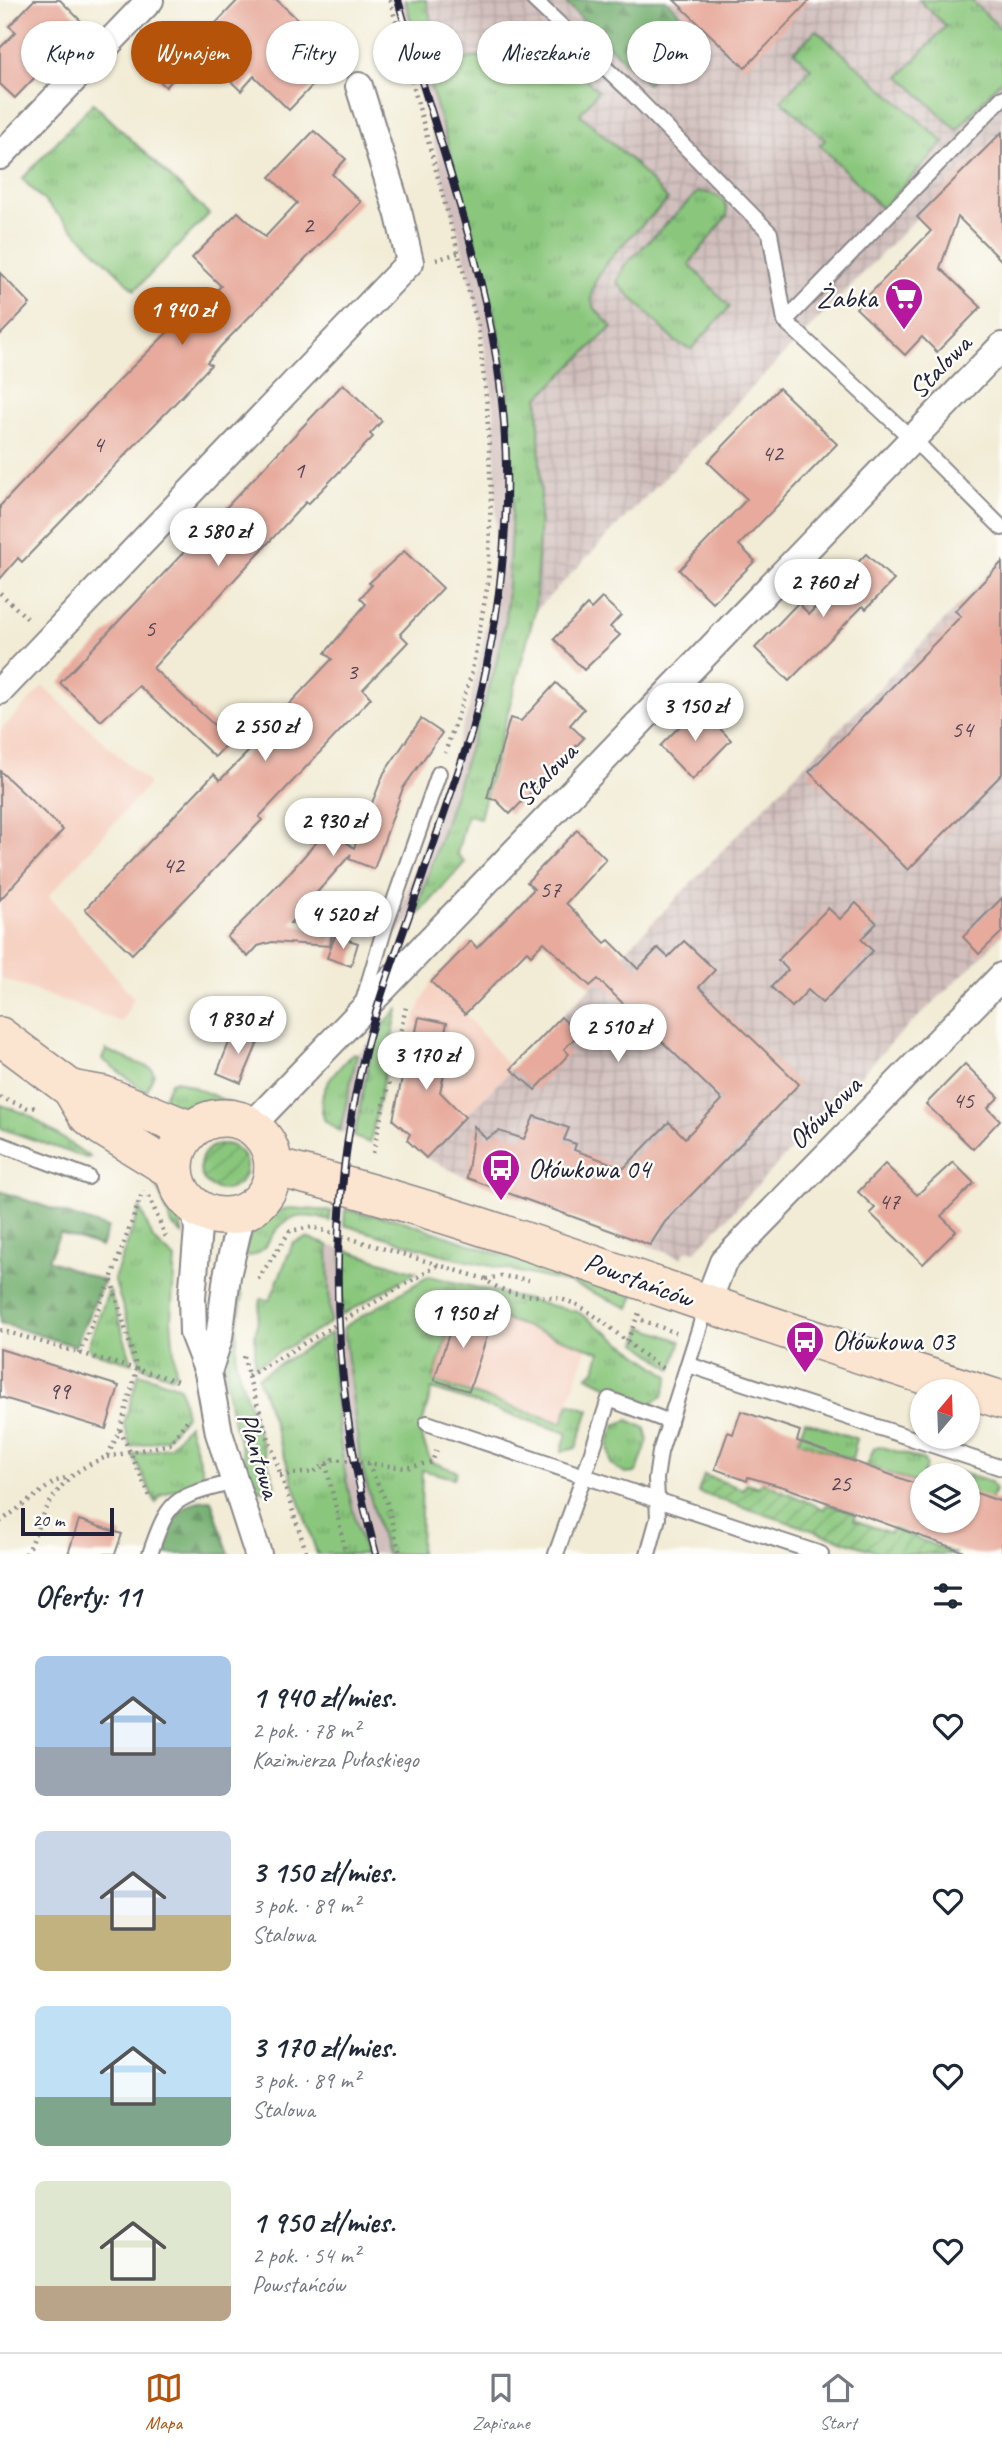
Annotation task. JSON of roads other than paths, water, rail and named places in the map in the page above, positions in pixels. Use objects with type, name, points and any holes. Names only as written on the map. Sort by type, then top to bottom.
[{"type":"street","points":[[0,156],[150,0]]},
{"type":"street","points":[[0,691],[410,262],[399,215],[359,86]]},
{"type":"street","name":"Stalowa","points":[[251,1126],[1002,346]]},
{"type":"street","name":"Ołówkowa","points":[[707,1304],[723,1262],[1002,976]]},
{"type":"street","points":[[0,1036],[71,1089],[86,1114],[160,1179],[183,1194],[194,1206],[217,1215],[242,1212],[264,1195],[273,1167],[265,1139],[251,1126],[225,1117],[206,1121],[191,1130],[160,1179]]},
{"type":"street","points":[[71,1089],[104,1095],[191,1130]]},
{"type":"street","name":"Powstańców","points":[[273,1167],[349,1185],[489,1228],[707,1304],[1002,1401]]},
{"type":"street","name":"Plantowa","points":[[194,1206],[198,1229],[191,1322],[196,1378],[219,1433],[258,1554]]},
{"type":"street","name":"Plantowa","points":[[196,1378],[219,1338],[227,1276],[242,1212]]},
{"type":"lane","points":[[534,0],[631,92],[770,233],[785,321],[912,439],[1002,528]]},
{"type":"lane","points":[[785,321],[1002,98]]},
{"type":"lane","points":[[361,1009],[385,927],[439,774]]},
{"type":"lane","points":[[0,1144],[88,1177]]},
{"type":"lane","points":[[648,1554],[658,1518],[657,1467],[707,1304]]},
{"type":"lane","points":[[689,1365],[1002,1468]]},
{"type":"lane","points":[[556,1554],[609,1399],[670,1422]]},
{"type":"lane","points":[[427,1423],[821,1554]]},
{"type":"lane","points":[[150,1554],[164,1517],[178,1501],[234,1482]]},
{"type":"railway","points":[[376,1554],[361,1492],[342,1368],[338,1243],[343,1181],[351,1119],[369,1037],[471,734],[499,596],[506,503],[503,409],[488,316],[466,225],[398,0]]},
{"type":"place","name":"Żabka","points":[[904,331]]},
{"type":"place","name":"Ołówkowa 04","points":[[501,1202]]},
{"type":"place","name":"Ołówkowa 03","points":[[805,1374]]}]
